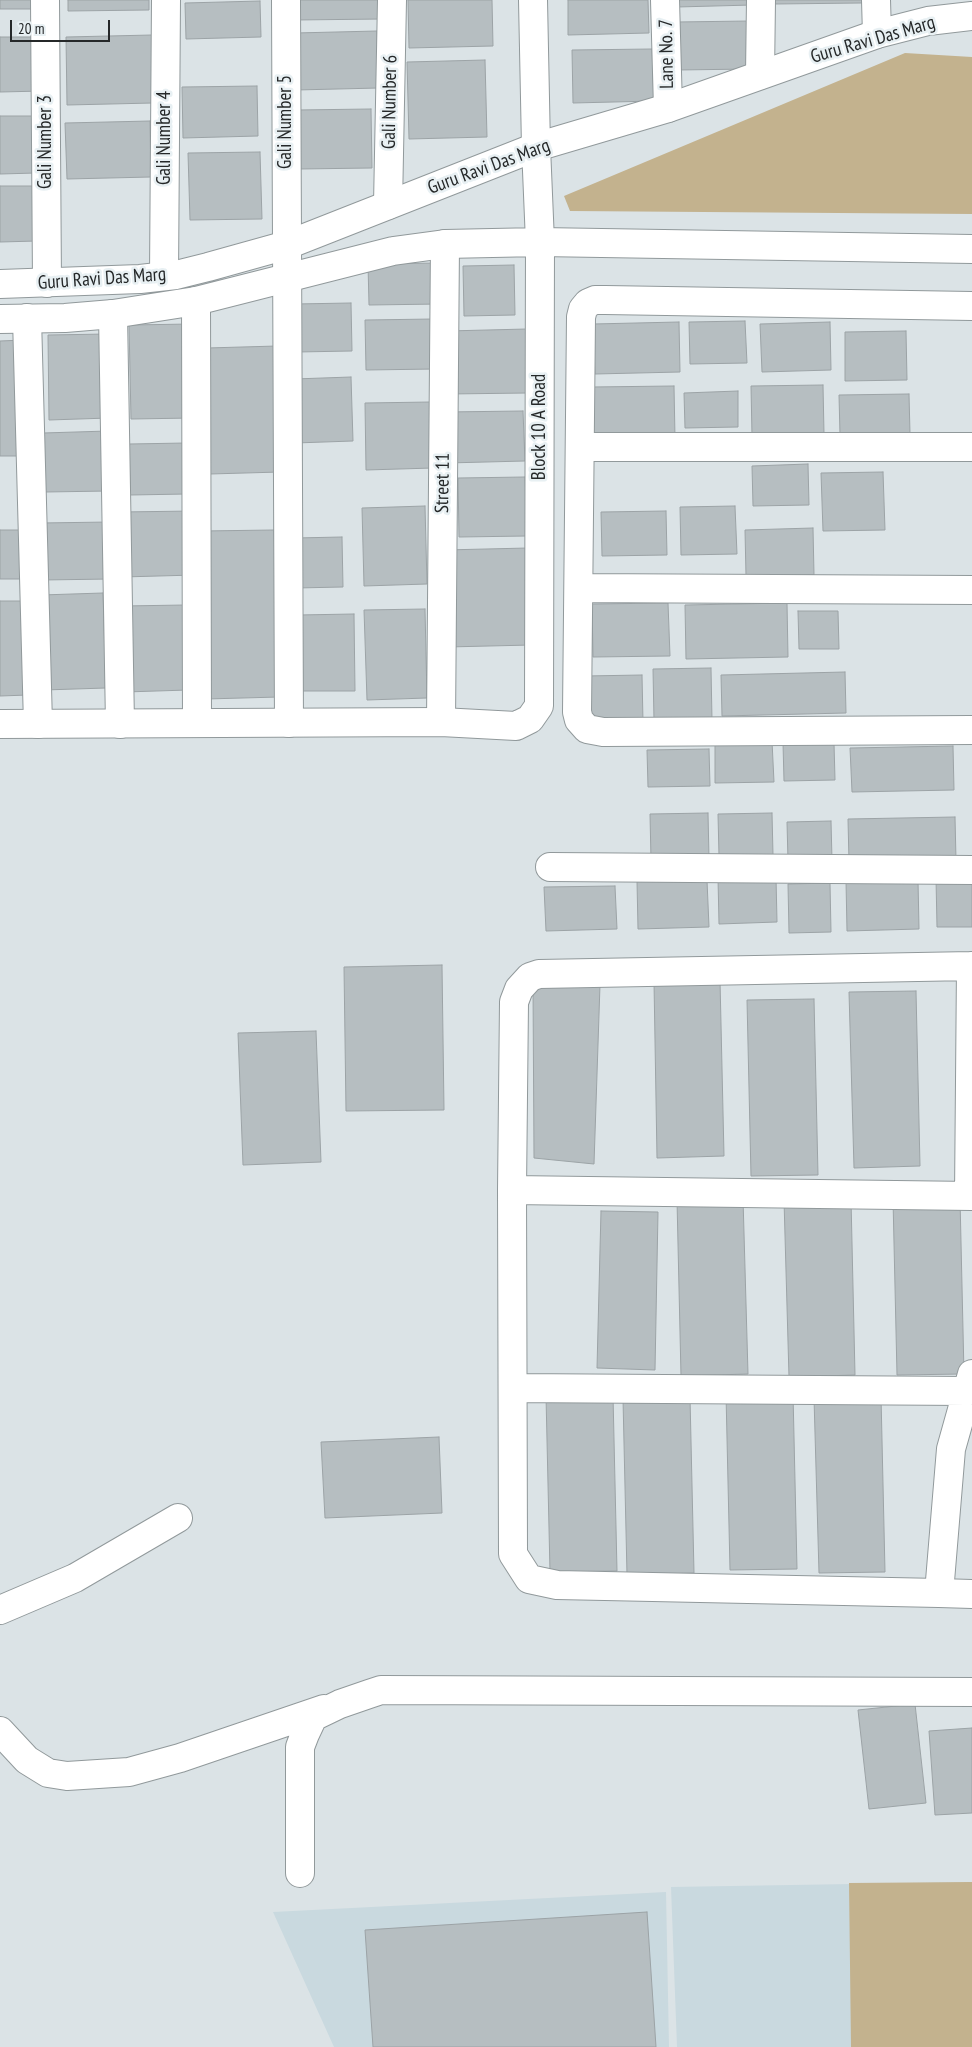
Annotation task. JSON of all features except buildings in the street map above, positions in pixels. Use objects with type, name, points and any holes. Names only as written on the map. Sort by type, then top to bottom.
[{"type":"street","name":"Gali Number 3","points":[[46,0],[48,283]]},
{"type":"street","name":"Gali Number 4","points":[[164,276],[166,0]]},
{"type":"street","name":"Gali Number 5","points":[[286,0],[290,722]]},
{"type":"street","name":"Gali Number 6","points":[[388,204],[392,0]]},
{"type":"street","name":"Block 10 A Road","points":[[441,722],[516,726],[530,719],[538,706],[540,242],[533,0]]},
{"type":"street","name":"Lane No. 7","points":[[665,0],[668,108]]},
{"type":"street","points":[[760,75],[761,0]]},
{"type":"street","points":[[876,0],[877,34]]},
{"type":"street","name":"Guru Ravi Das Marg","points":[[0,284],[164,276],[208,267],[287,245],[536,147],[668,108],[877,34],[928,21],[972,16]]},
{"type":"street","name":"Guru Ravi Das Marg","points":[[0,319],[113,314],[196,300],[393,251],[445,244],[540,242],[972,249]]},
{"type":"street","name":"Street 11","points":[[441,722],[445,244]]},
{"type":"street","points":[[196,300],[197,723]]},
{"type":"street","points":[[972,306],[595,300],[583,309],[581,317],[578,712],[579,720],[587,729],[604,732],[972,730]]},
{"type":"street","points":[[113,314],[120,724]]},
{"type":"street","points":[[27,318],[38,724]]},
{"type":"street","points":[[581,447],[972,447]]},
{"type":"street","points":[[579,588],[972,590]]},
{"type":"street","points":[[0,724],[441,722]]},
{"type":"street","points":[[550,867],[972,870]]},
{"type":"street","points":[[512,1190],[970,1196],[972,966],[539,974],[530,977],[520,989],[514,1002],[512,1190],[513,1554],[529,1579],[556,1585],[972,1594]]},
{"type":"street","points":[[514,1388],[970,1382],[951,1449],[939,1593]]},
{"type":"street","points":[[0,1610],[75,1578],[178,1518]]},
{"type":"street","points":[[0,1731],[27,1760],[48,1774],[67,1776],[129,1772],[180,1758],[381,1690],[972,1692]]},
{"type":"street","points":[[300,1873],[300,1747],[313,1717],[340,1704]]},
{"type":"shaded area","points":[[905,53],[972,57],[972,214],[570,211],[564,196]]},
{"type":"shaded area","points":[[972,1882],[972,2047],[677,2047],[671,1887]]},
{"type":"shaded area","points":[[972,1882],[972,2047],[851,2047],[849,1883]]},
{"type":"shaded area","points":[[666,1892],[669,2047],[334,2047],[273,1912]]}]
